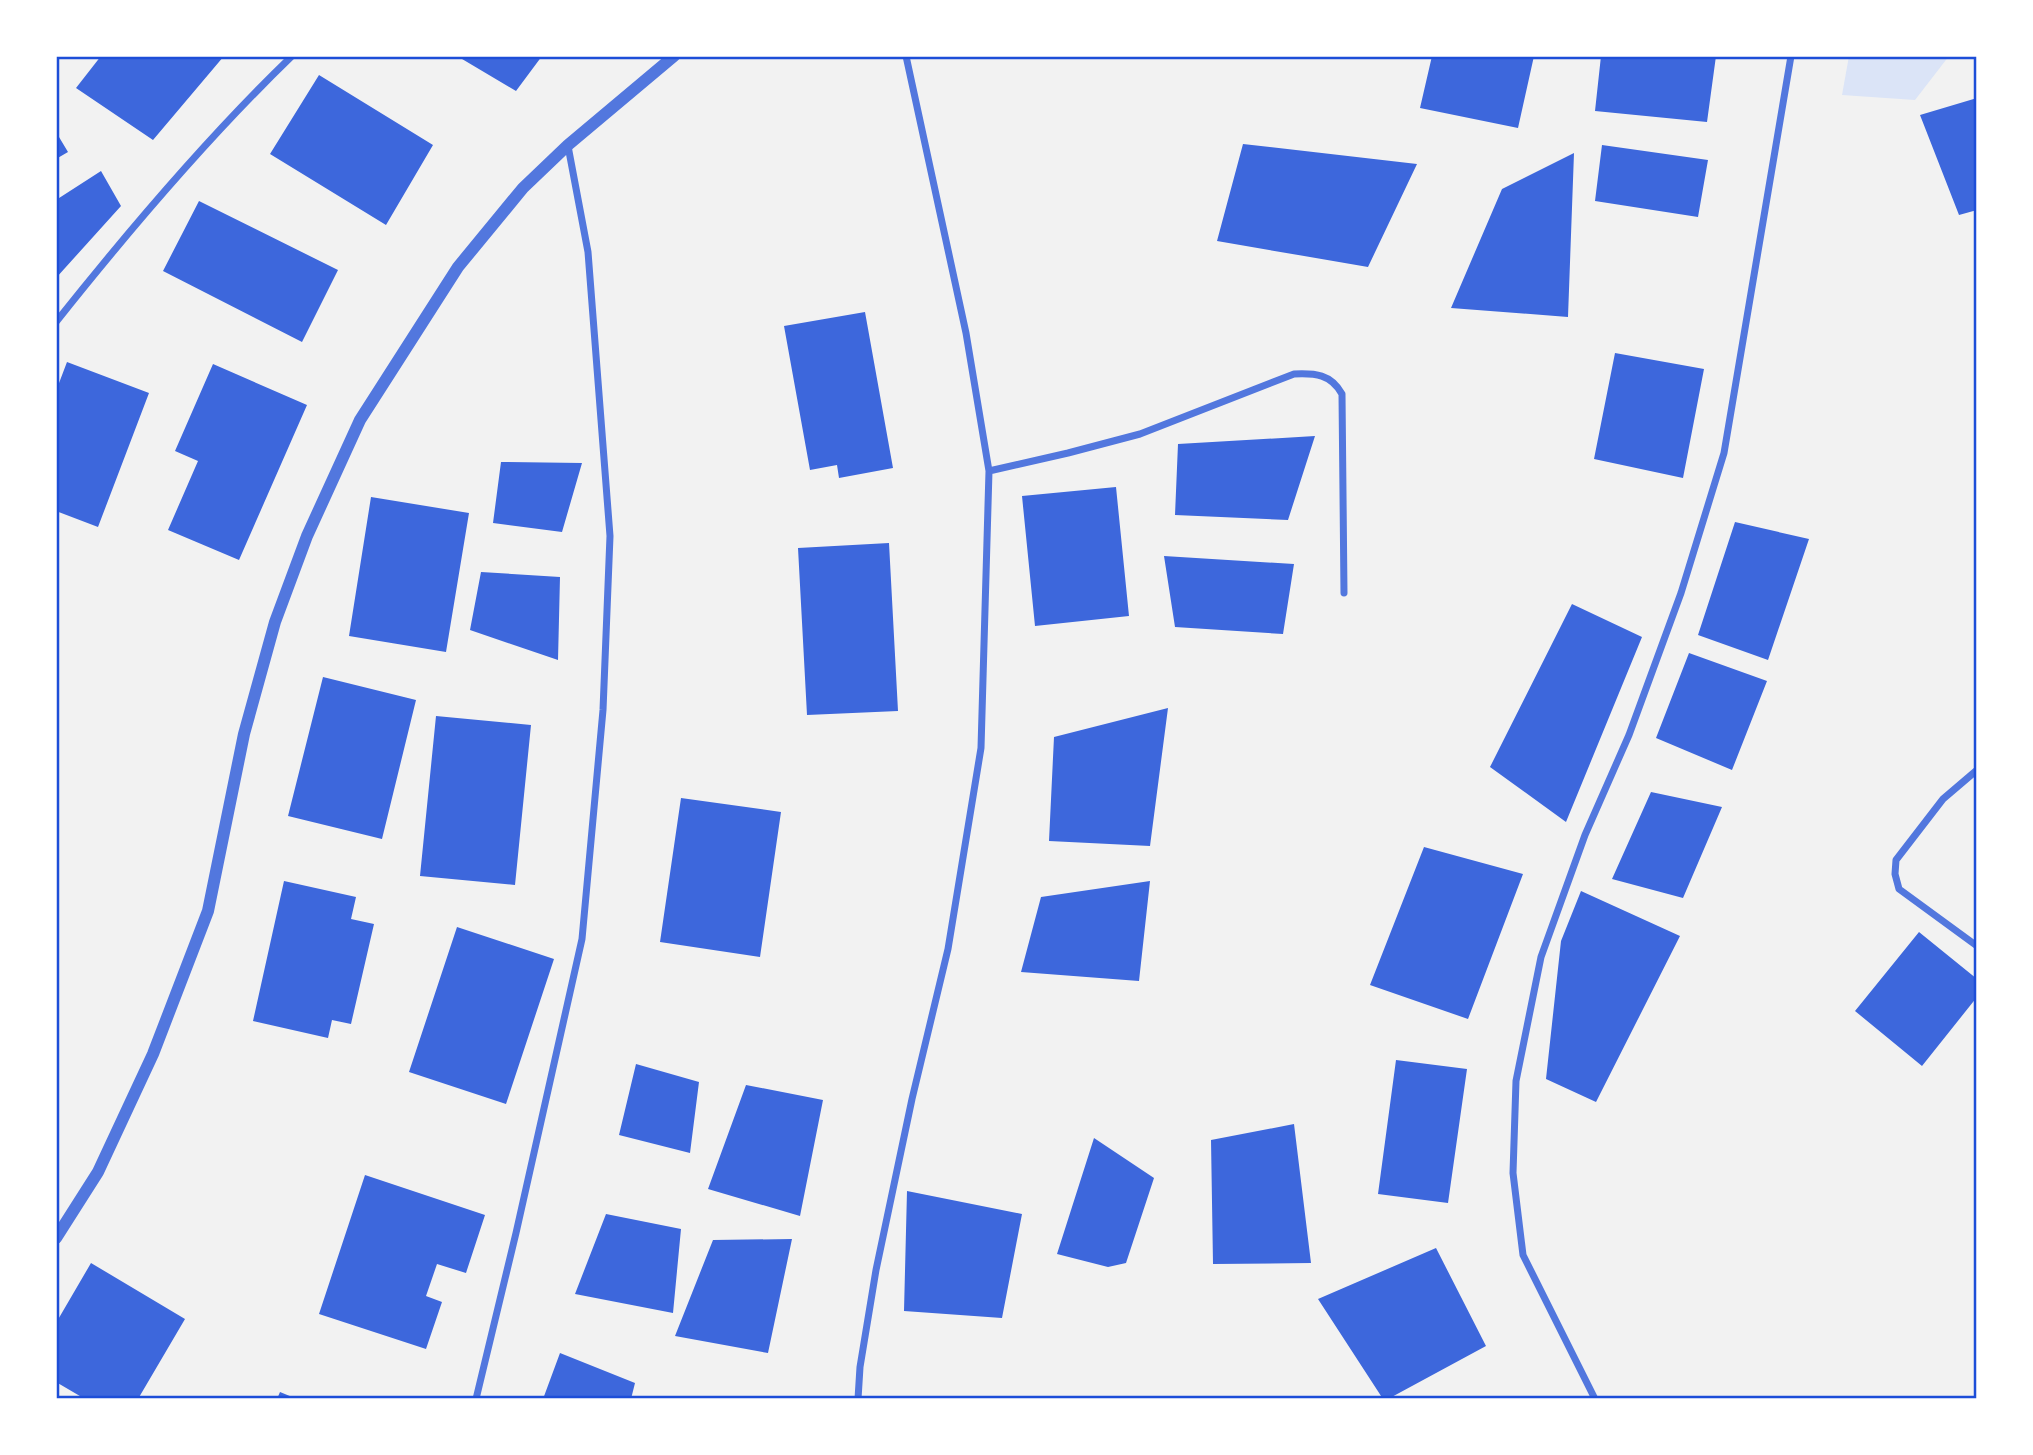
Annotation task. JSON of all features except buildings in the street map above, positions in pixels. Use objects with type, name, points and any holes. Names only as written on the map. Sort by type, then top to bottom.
[{"type":"street","points":[[56,321],[129,231],[262,85],[292,56]]},
{"type":"street","points":[[56,1238],[99,1172],[148,1066],[208,911],[244,734],[275,622],[307,536],[360,421],[458,267],[523,188],[568,145],[674,56]]},
{"type":"street","points":[[858,1399],[860,1367],[876,1270],[912,1099],[948,949],[981,748],[989,471],[966,333],[906,56]]},
{"type":"street","points":[[1595,1399],[1523,1255],[1513,1173],[1516,1081],[1541,957],[1585,835],[1629,735],[1677,606],[1724,453],[1791,56]]},
{"type":"street","points":[[476,1399],[582,939],[603,710],[610,536],[588,252],[568,145]]},
{"type":"street","points":[[989,471],[1140,433],[1294,374],[1311,373],[1329,377],[1342,394],[1344,593]]},
{"type":"street","points":[[1977,770],[1943,799],[1896,860],[1895,874],[1899,889],[1977,946]]},
{"type":"shaded area","points":[[1849,56],[1949,56],[1915,100],[1842,95]]}]
